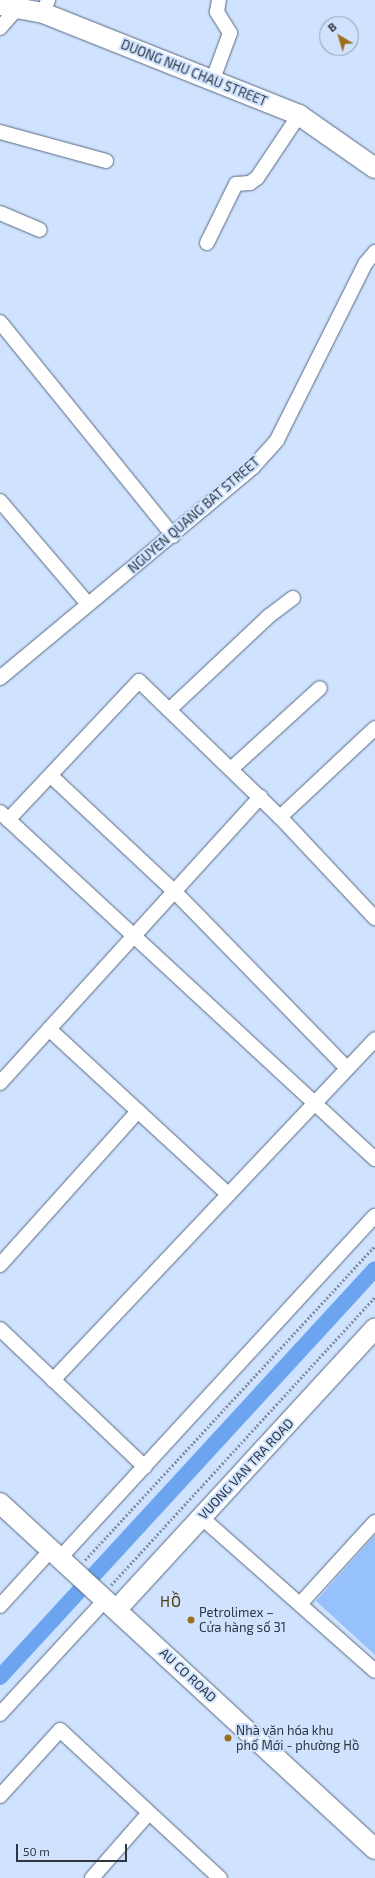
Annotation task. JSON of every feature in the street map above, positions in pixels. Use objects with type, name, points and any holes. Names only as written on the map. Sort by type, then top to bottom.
[{"type":"main road","name":"DUONG NHU CHAU STREET","points":[[7,8],[46,7],[299,115],[375,168]]},
{"type":"main road","name":"VUONG VAN TRA ROAD","points":[[108,1601],[201,1517],[375,1328]]},
{"type":"main road","name":"AU CO ROAD","points":[[0,1503],[108,1601],[375,1849]]},
{"type":"street","points":[[213,79],[230,33],[216,12],[219,0]]},
{"type":"street","points":[[0,28],[7,8]]},
{"type":"street","points":[[207,243],[236,184],[250,184],[257,178],[299,115]]},
{"type":"street","points":[[0,132],[106,161]]},
{"type":"street","points":[[0,213],[40,230]]},
{"type":"street","name":"NGUYEN QUANG BAT STREET","points":[[0,678],[253,467],[277,440],[365,264],[375,252]]},
{"type":"street","points":[[0,322],[172,536]]},
{"type":"street","points":[[0,501],[88,604]]},
{"type":"street","points":[[169,710],[269,616],[293,598]]},
{"type":"street","points":[[375,918],[280,817],[139,681],[51,776],[4,816],[375,1158]]},
{"type":"street","points":[[230,770],[320,688]]},
{"type":"street","points":[[280,817],[375,728]]},
{"type":"street","points":[[51,776],[174,891],[346,1067]]},
{"type":"street","points":[[0,1083],[260,797]]},
{"type":"street","points":[[49,1029],[227,1193]]},
{"type":"street","points":[[52,1380],[313,1101],[375,1038]]},
{"type":"street","points":[[0,1265],[138,1112]]},
{"type":"street","points":[[0,1606],[63,1561],[145,1467],[375,1216]]},
{"type":"street","points":[[0,1329],[145,1467]]},
{"type":"street","points":[[201,1517],[375,1671]]},
{"type":"street","points":[[300,1604],[375,1522]]},
{"type":"street","points":[[0,1714],[108,1601]]},
{"type":"street","points":[[0,1796],[60,1730],[220,1878]]},
{"type":"street","points":[[92,1878],[150,1813]]},
{"type":"path","points":[[63,1561],[375,1246]]},
{"type":"path","points":[[108,1601],[375,1297]]},
{"type":"shaded area","points":[[375,1535],[375,1655],[316,1601]]},
{"type":"waterway","points":[[0,1677],[375,1269]]},
{"type":"place","name":"Petrolimex – Cửa hàng số 31","points":[[191,1620]]},
{"type":"place","name":"Nhà văn hóa khu phố Mới - phường Hồ","points":[[228,1738]]},
{"type":"district","name":"HỒ","points":[[171,1602]]}]
